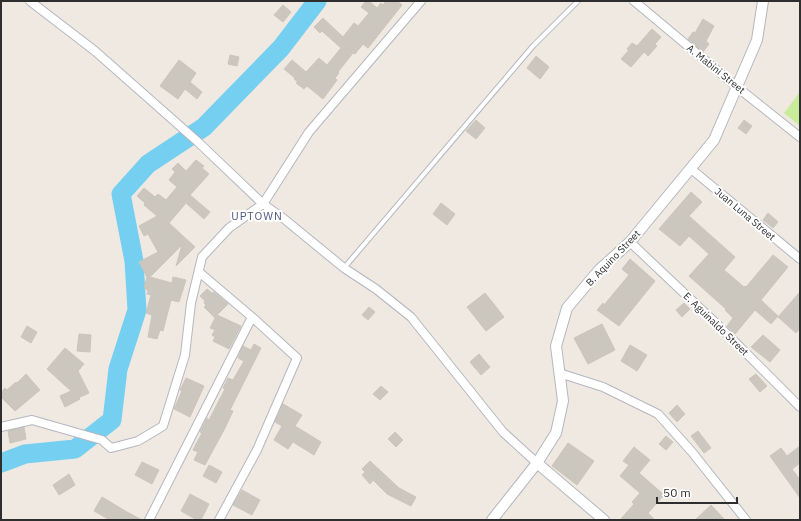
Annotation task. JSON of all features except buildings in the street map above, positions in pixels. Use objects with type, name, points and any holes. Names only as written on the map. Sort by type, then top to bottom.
[{"type":"street","points":[[30,1],[95,51],[184,129],[264,204],[344,268],[376,288],[411,317],[503,432],[604,520]]},
{"type":"street","points":[[1,428],[32,420],[102,440],[111,448],[138,441],[163,426],[185,355],[191,304],[202,257],[229,228],[264,204],[309,132],[421,1]]},
{"type":"street","name":"A. Mabini Street","points":[[634,1],[737,87],[800,137]]},
{"type":"street","name":"B. Aquino Street","points":[[492,520],[537,463],[556,433],[563,401],[556,346],[567,308],[599,270],[630,242],[714,140],[757,40],[763,1]]},
{"type":"street","name":"Juan Luna Street","points":[[690,168],[800,259]]},
{"type":"street","name":"E. Aguinaldo Street","points":[[630,242],[722,329],[800,407]]},
{"type":"street","points":[[199,272],[297,358],[257,450],[219,520]]},
{"type":"street","points":[[149,520],[252,317]]},
{"type":"street","points":[[559,373],[603,386],[658,414],[692,452],[746,520]]},
{"type":"lane","points":[[344,268],[533,46],[578,1]]},
{"type":"green space","points":[[800,92],[800,126],[784,113]]},
{"type":"waterway","points":[[1,463],[25,454],[75,449],[112,420],[118,369],[137,310],[134,261],[121,194],[148,164],[204,127],[281,48],[317,1]]},
{"type":"district","name":"UPTOWN","points":[[257,216]]}]
